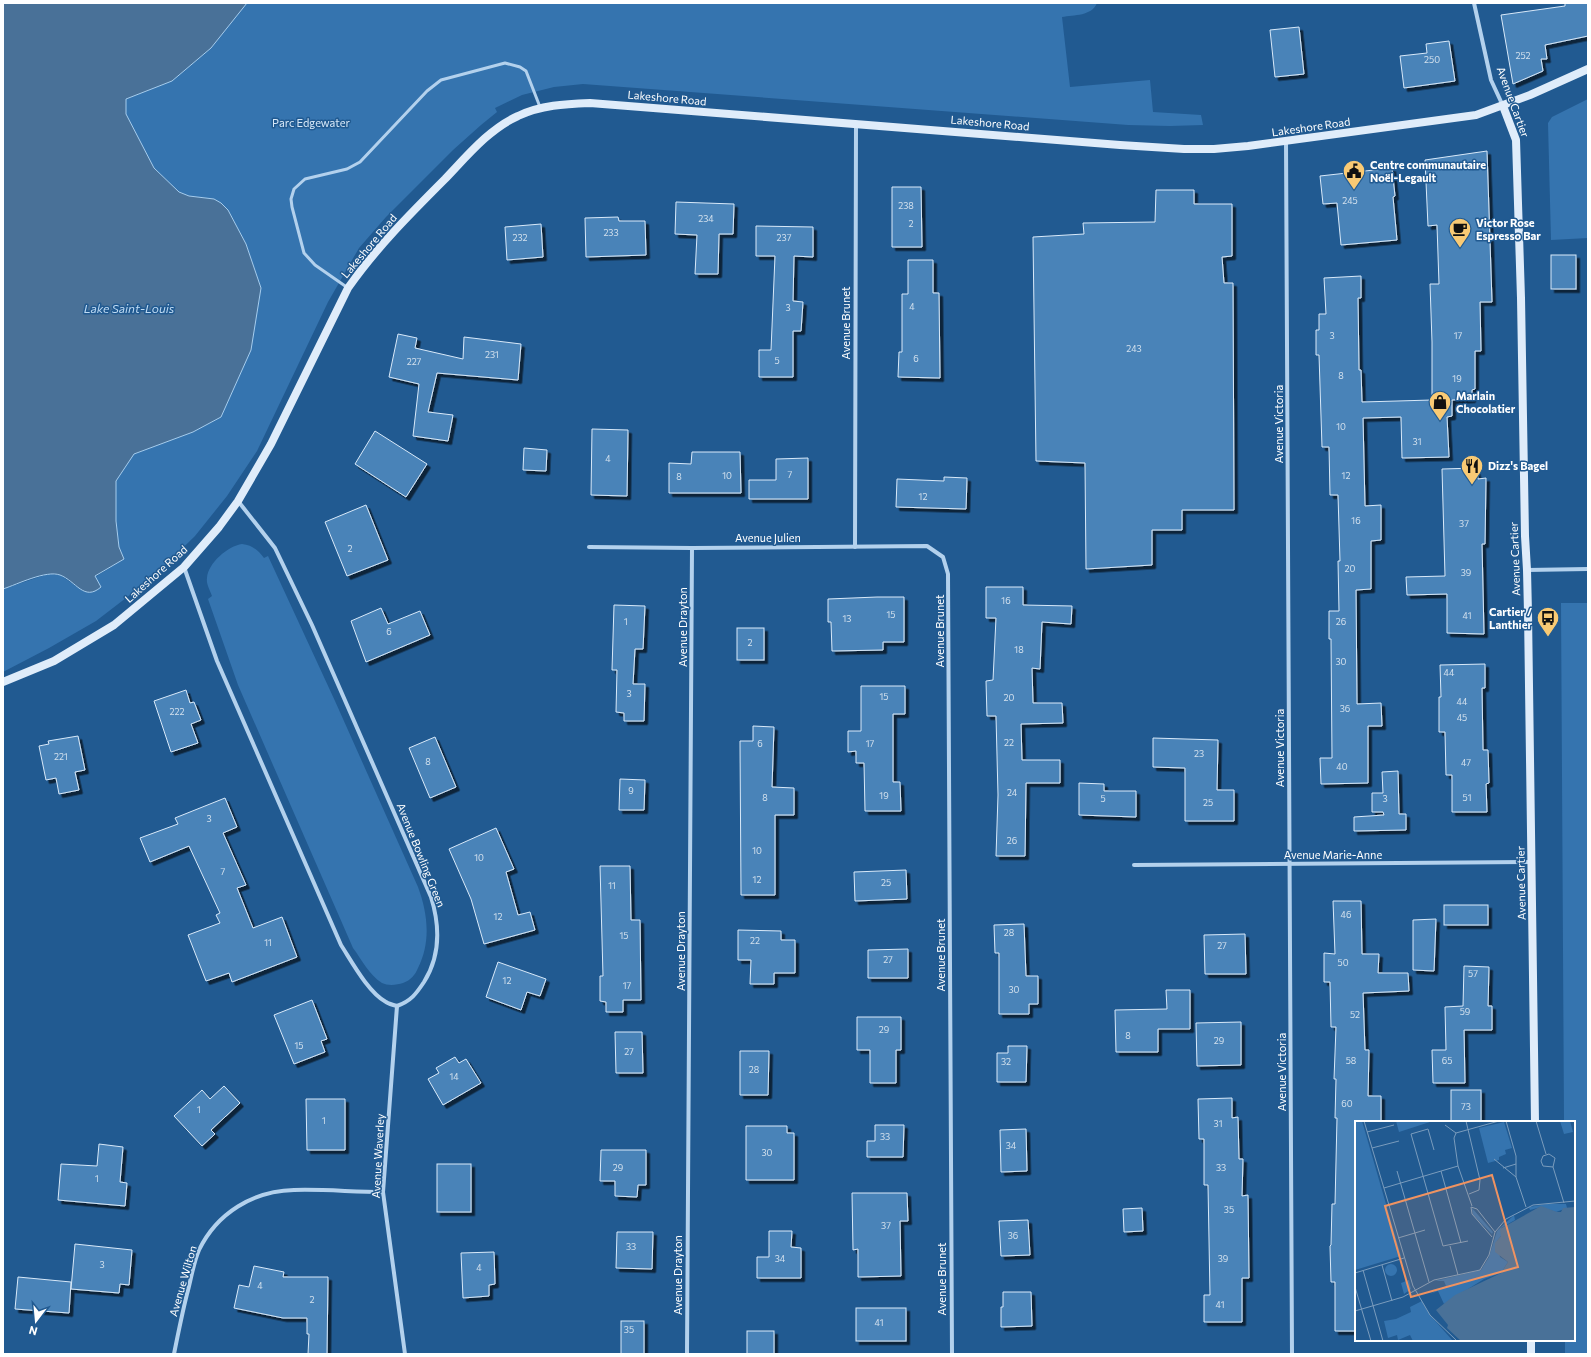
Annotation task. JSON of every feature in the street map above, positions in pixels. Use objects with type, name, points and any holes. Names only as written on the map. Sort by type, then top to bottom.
[{"type":"street","name":"Avenue Cartier","points":[[1474,3],[1491,80],[1516,140],[1527,570],[1535,1121]]},
{"type":"street","name":"Lakeshore Road","points":[[3,682],[54,661],[114,625],[184,567],[219,527],[238,501],[271,444],[348,288],[361,269],[386,239],[476,146],[498,127],[518,116],[540,108],[565,104],[590,103],[1184,149],[1214,149],[1286,142],[1476,115],[1503,106],[1588,69]]},
{"type":"street","name":"Avenue Brunet","points":[[855,547],[856,124]]},
{"type":"street","name":"Avenue Victoria","points":[[1286,142],[1292,1354]]},
{"type":"street","name":"Avenue Bowling Green","points":[[238,501],[275,548],[309,618],[431,897],[436,914],[438,930],[438,946],[434,962],[417,993],[408,1002],[397,1006]]},
{"type":"street","name":"Avenue Julien","points":[[589,547],[692,548],[927,546],[943,557]]},
{"type":"street","name":"Avenue Drayton","points":[[687,1354],[692,548]]},
{"type":"street","name":"Avenue Brunet","points":[[943,557],[948,574],[952,1354]]},
{"type":"street","points":[[184,567],[217,661],[341,945],[372,990],[385,1001],[397,1006]]},
{"type":"street","points":[[1527,570],[1588,569]]},
{"type":"street","name":"Avenue Marie-Anne","points":[[1134,865],[1532,862]]},
{"type":"street","name":"Avenue Waverley","points":[[397,1006],[383,1192],[405,1354]]},
{"type":"street","name":"Avenue Wilton","points":[[174,1354],[198,1252],[207,1236],[220,1220],[234,1208],[265,1194],[293,1190],[383,1192]]},
{"type":"street","points":[[1531,1341],[1531,1354]]},
{"type":"lane","points":[[348,288],[315,265],[304,253],[292,207],[291,199],[294,189],[305,179],[347,169],[360,162],[427,91],[441,80],[505,63],[520,67],[526,71],[540,108]]},
{"type":"green space","name":"Parc Edgewater","points":[[247,3],[1097,3],[1095,7],[1087,13],[1062,17],[1070,87],[1150,80],[1153,112],[1201,115],[1203,125],[1128,125],[583,84],[554,87],[522,95],[495,108],[497,112],[453,150],[386,217],[359,248],[328,302],[257,451],[227,496],[195,536],[152,578],[96,621],[3,672],[3,589],[48,574],[60,575],[82,590],[101,587],[95,577],[124,559],[119,547],[116,521],[116,481],[134,454],[193,432],[221,417],[261,288],[246,244],[228,210],[214,199],[189,196],[179,192],[154,168],[125,114],[126,99],[172,81],[211,48]]},
{"type":"green space","points":[[1588,99],[1588,238],[1551,240],[1548,123],[1552,117]]},
{"type":"green space","points":[[242,544],[249,545],[254,548],[264,558],[268,556],[418,887],[426,918],[427,928],[425,948],[416,973],[406,982],[387,985],[377,980],[369,972],[353,948],[238,685],[208,599],[212,596],[207,580],[208,572],[215,561],[231,548]]},
{"type":"green space","points":[[1561,603],[1588,603],[1588,1354],[1565,1354],[1565,1341],[1575,1341],[1575,1121],[1564,1121]]},
{"type":"water","name":"Lake Saint-Louis","points":[[3,3],[247,3],[211,48],[172,81],[126,99],[126,114],[154,168],[179,192],[189,196],[214,199],[228,210],[246,244],[261,288],[251,350],[221,417],[193,432],[134,454],[116,481],[116,521],[119,547],[124,559],[95,576],[101,587],[90,592],[80,589],[60,575],[54,574],[40,576],[3,589]]},
{"type":"building","points":[[1565,3],[1588,3],[1588,36],[1545,45],[1547,59],[1541,59],[1543,71],[1513,84],[1501,15],[1565,6]]},
{"type":"building","points":[[1299,27],[1304,74],[1275,77],[1270,30]]},
{"type":"building","points":[[1449,41],[1455,81],[1404,88],[1400,56],[1427,53],[1426,44]]},
{"type":"building","points":[[1487,151],[1492,302],[1480,302],[1481,351],[1475,351],[1475,389],[1472,390],[1472,399],[1452,400],[1452,416],[1447,417],[1449,457],[1402,458],[1401,417],[1363,418],[1365,506],[1381,505],[1381,540],[1371,541],[1371,589],[1356,590],[1357,704],[1381,703],[1382,726],[1368,726],[1368,783],[1321,784],[1320,758],[1332,758],[1331,639],[1329,639],[1329,611],[1339,611],[1338,561],[1340,561],[1338,495],[1330,495],[1329,447],[1322,447],[1319,355],[1316,355],[1316,330],[1319,330],[1319,314],[1326,314],[1324,278],[1361,276],[1361,298],[1358,298],[1359,370],[1361,370],[1362,402],[1432,400],[1430,284],[1439,284],[1437,225],[1428,226],[1425,160]]},
{"type":"building","points":[[1392,168],[1397,240],[1341,245],[1337,203],[1323,204],[1320,176]]},
{"type":"building","points":[[892,187],[921,187],[922,247],[892,247]]},
{"type":"building","points":[[1156,190],[1194,190],[1194,204],[1232,204],[1232,256],[1222,257],[1224,283],[1233,283],[1234,510],[1182,510],[1182,530],[1152,530],[1152,565],[1086,569],[1085,463],[1036,461],[1033,237],[1084,234],[1083,223],[1155,222]]},
{"type":"building","points":[[676,202],[734,204],[733,234],[719,234],[718,274],[695,274],[697,235],[675,234]]},
{"type":"building","points":[[618,217],[619,221],[645,221],[646,255],[586,257],[585,218]]},
{"type":"building","points":[[541,224],[543,257],[507,260],[505,227]]},
{"type":"building","points":[[756,226],[813,227],[813,257],[794,256],[793,301],[803,302],[801,331],[793,331],[793,377],[759,377],[759,350],[771,350],[775,256],[756,256]]},
{"type":"building","points":[[1551,255],[1576,255],[1576,289],[1551,289]]},
{"type":"building","points":[[908,260],[933,260],[933,293],[939,293],[940,378],[898,377],[899,352],[902,352],[902,294],[908,294]]},
{"type":"building","points":[[398,334],[417,338],[415,348],[463,359],[464,337],[521,344],[518,380],[437,373],[428,412],[453,415],[448,441],[413,436],[419,384],[389,377]]},
{"type":"building","points":[[592,429],[628,430],[627,496],[591,495]]},
{"type":"building","points":[[375,431],[427,464],[406,497],[355,464]]},
{"type":"building","points":[[524,448],[547,450],[546,471],[523,470]]},
{"type":"building","points":[[692,452],[740,452],[741,493],[669,493],[669,463],[691,464]]},
{"type":"building","points":[[808,458],[808,499],[749,499],[749,480],[776,480],[776,459]]},
{"type":"building","points":[[1476,468],[1478,479],[1486,478],[1485,544],[1482,544],[1484,634],[1447,633],[1447,594],[1407,595],[1406,577],[1445,576],[1442,469]]},
{"type":"building","points":[[944,477],[967,478],[966,509],[896,507],[897,479],[944,481]]},
{"type":"building","points":[[366,505],[388,560],[347,576],[325,522]]},
{"type":"building","points":[[986,587],[1023,587],[1023,605],[1072,606],[1071,624],[1042,622],[1040,669],[1032,668],[1033,703],[1062,703],[1063,723],[1021,724],[1022,760],[1060,760],[1060,783],[1026,783],[1025,856],[996,856],[998,795],[996,716],[987,716],[986,681],[993,680],[996,618],[986,618]]},
{"type":"building","points":[[904,597],[904,642],[883,642],[883,650],[832,651],[831,622],[828,622],[828,599]]},
{"type":"building","points":[[614,605],[645,606],[643,649],[635,649],[633,684],[645,684],[644,721],[624,721],[624,713],[616,712],[617,670],[612,670]]},
{"type":"building","points":[[381,608],[388,624],[420,611],[430,635],[366,662],[351,621]]},
{"type":"building","points":[[737,628],[764,628],[764,660],[737,660]]},
{"type":"building","points":[[1485,664],[1485,688],[1482,688],[1483,750],[1488,750],[1489,783],[1486,784],[1487,812],[1452,812],[1452,775],[1446,775],[1445,732],[1439,732],[1439,697],[1441,697],[1440,665]]},
{"type":"building","points":[[861,686],[905,686],[905,714],[893,714],[893,782],[900,782],[901,811],[865,811],[864,763],[856,763],[856,751],[848,752],[848,731],[861,731]]},
{"type":"building","points":[[186,690],[190,703],[194,702],[201,720],[191,724],[198,743],[171,752],[154,701]]},
{"type":"building","points":[[753,726],[774,727],[772,787],[794,788],[794,815],[775,815],[775,895],[741,895],[740,741],[753,741]]},
{"type":"building","points":[[78,736],[85,770],[75,772],[79,790],[59,794],[56,778],[46,780],[39,746],[49,744],[48,741]]},
{"type":"building","points":[[435,737],[456,787],[430,798],[409,748]]},
{"type":"building","points":[[1153,738],[1218,740],[1217,790],[1234,790],[1234,821],[1185,821],[1185,768],[1153,767]]},
{"type":"building","points":[[1398,771],[1399,814],[1406,814],[1406,830],[1354,831],[1354,817],[1384,815],[1383,812],[1372,812],[1372,793],[1383,793],[1382,772]]},
{"type":"building","points":[[620,779],[645,780],[644,810],[619,810]]},
{"type":"building","points":[[1079,783],[1104,784],[1104,791],[1136,791],[1136,817],[1079,815]]},
{"type":"building","points":[[225,798],[237,827],[223,833],[246,885],[237,888],[253,928],[282,917],[297,957],[232,982],[229,973],[206,981],[188,935],[220,923],[216,915],[220,913],[189,846],[150,862],[140,838],[178,824],[175,818]]},
{"type":"building","points":[[496,828],[514,869],[506,872],[518,915],[530,912],[535,930],[484,944],[471,899],[449,849]]},
{"type":"building","points":[[600,866],[630,866],[631,920],[640,920],[641,1000],[623,1000],[623,1012],[606,1012],[606,1002],[600,1001],[600,976],[603,976]]},
{"type":"building","points":[[906,870],[907,899],[855,901],[854,872]]},
{"type":"building","points":[[1333,901],[1361,901],[1362,954],[1379,954],[1378,973],[1408,973],[1409,991],[1363,993],[1365,1050],[1369,1050],[1368,1096],[1381,1096],[1381,1121],[1355,1121],[1355,1331],[1335,1331],[1335,1282],[1331,1282],[1330,1246],[1332,1204],[1335,1204],[1337,1118],[1335,1118],[1336,1079],[1334,1079],[1336,1027],[1331,1027],[1330,982],[1324,982],[1324,953],[1335,954]]},
{"type":"building","points":[[1444,905],[1488,905],[1488,925],[1444,925]]},
{"type":"building","points":[[1436,919],[1434,971],[1413,970],[1413,920]]},
{"type":"building","points":[[1024,924],[1026,976],[1038,976],[1038,1004],[1029,1004],[1029,1014],[999,1014],[999,953],[995,953],[994,925]]},
{"type":"building","points":[[738,930],[781,931],[781,940],[795,940],[795,973],[774,973],[774,984],[750,984],[751,960],[738,960]]},
{"type":"building","points":[[1245,934],[1246,974],[1205,974],[1204,935]]},
{"type":"building","points":[[908,949],[908,978],[868,978],[868,950]]},
{"type":"building","points":[[498,962],[546,979],[540,996],[527,992],[521,1010],[486,997]]},
{"type":"building","points":[[1464,966],[1489,967],[1488,1006],[1492,1006],[1492,1030],[1464,1030],[1465,1083],[1433,1083],[1432,1050],[1446,1050],[1445,1007],[1463,1006]]},
{"type":"building","points":[[1166,990],[1190,990],[1190,1029],[1158,1029],[1158,1052],[1116,1052],[1115,1010],[1167,1009]]},
{"type":"building","points":[[312,1000],[327,1039],[321,1041],[325,1052],[294,1064],[274,1015]]},
{"type":"building","points":[[857,1017],[901,1017],[901,1050],[896,1050],[896,1083],[870,1083],[870,1050],[857,1050]]},
{"type":"building","points":[[1241,1022],[1241,1065],[1197,1066],[1196,1023]]},
{"type":"building","points":[[615,1032],[642,1032],[643,1073],[616,1073]]},
{"type":"building","points":[[1008,1046],[1027,1046],[1026,1082],[997,1082],[997,1053],[1008,1053]]},
{"type":"building","points":[[740,1051],[769,1051],[768,1095],[740,1095]]},
{"type":"building","points":[[455,1057],[459,1063],[466,1059],[481,1083],[443,1105],[428,1079],[439,1073],[436,1068]]},
{"type":"building","points":[[224,1086],[240,1103],[211,1130],[215,1134],[202,1146],[174,1116],[202,1090],[210,1099]]},
{"type":"building","points":[[1451,1090],[1481,1090],[1481,1121],[1451,1121]]},
{"type":"building","points":[[1232,1098],[1232,1118],[1238,1117],[1239,1159],[1243,1159],[1242,1196],[1248,1195],[1249,1278],[1242,1278],[1242,1322],[1204,1322],[1204,1295],[1210,1295],[1208,1185],[1204,1185],[1204,1139],[1199,1139],[1198,1099]]},
{"type":"building","points":[[306,1099],[345,1099],[345,1150],[307,1150]]},
{"type":"building","points":[[875,1125],[904,1125],[903,1157],[867,1157],[867,1141],[875,1141]]},
{"type":"building","points":[[746,1126],[787,1126],[787,1133],[794,1133],[794,1180],[746,1180]]},
{"type":"building","points":[[1026,1129],[1027,1171],[1001,1172],[1000,1130]]},
{"type":"building","points":[[99,1144],[123,1147],[120,1182],[127,1183],[125,1206],[58,1200],[61,1164],[97,1166]]},
{"type":"building","points":[[601,1150],[646,1150],[646,1185],[638,1185],[637,1197],[615,1196],[615,1181],[600,1181]]},
{"type":"building","points":[[437,1164],[471,1164],[471,1212],[437,1212]]},
{"type":"building","points":[[852,1193],[907,1193],[908,1221],[900,1221],[901,1276],[858,1277],[858,1249],[853,1250]]},
{"type":"building","points":[[1142,1208],[1143,1231],[1124,1232],[1123,1209]]},
{"type":"building","points":[[1028,1220],[1030,1255],[1001,1256],[999,1221]]},
{"type":"building","points":[[769,1231],[792,1231],[791,1247],[801,1248],[801,1278],[757,1278],[757,1257],[769,1257]]},
{"type":"building","points":[[617,1232],[653,1232],[652,1269],[616,1268]]},
{"type":"building","points":[[75,1244],[132,1250],[129,1285],[120,1284],[119,1293],[71,1289]]},
{"type":"building","points":[[494,1252],[495,1284],[489,1285],[489,1296],[463,1298],[461,1253]]},
{"type":"building","points":[[254,1266],[284,1272],[283,1277],[328,1277],[327,1354],[308,1354],[309,1334],[307,1334],[307,1318],[283,1318],[234,1308],[239,1285],[249,1287]]},
{"type":"building","points":[[18,1277],[71,1282],[69,1313],[15,1309]]},
{"type":"building","points":[[1003,1292],[1031,1292],[1032,1326],[1001,1327]]},
{"type":"building","points":[[856,1308],[906,1308],[906,1341],[856,1341]]},
{"type":"building","points":[[621,1321],[644,1321],[644,1354],[621,1354]]},
{"type":"building","points":[[747,1331],[774,1331],[774,1354],[747,1354]]},
{"type":"place","name":"Centre communautaire Noël-Legault","points":[[1354,190]]},
{"type":"place","name":"Victor Rose Espresso Bar","points":[[1460,248]]},
{"type":"place","name":"Marlain Chocolatier","points":[[1440,422]]},
{"type":"place","name":"Dizz's Bagel","points":[[1472,486]]},
{"type":"place","name":"Cartier / Lanthier","points":[[1548,638]]}]
